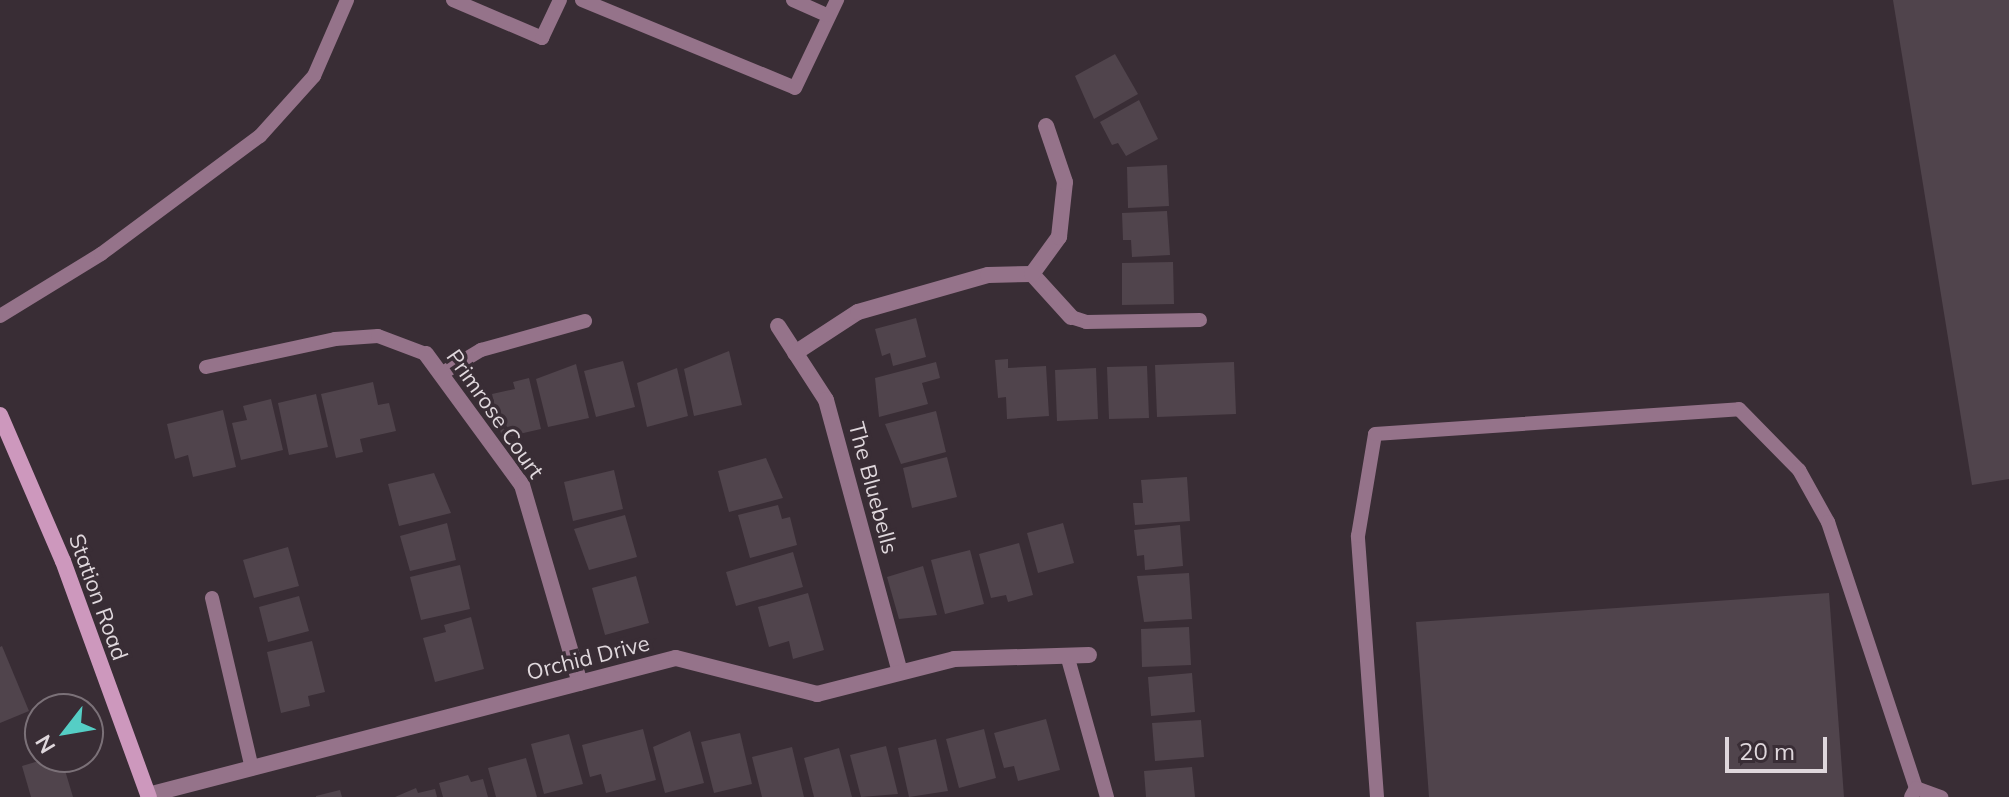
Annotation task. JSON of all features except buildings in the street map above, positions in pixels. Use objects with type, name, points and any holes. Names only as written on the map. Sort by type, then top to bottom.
[{"type":"main road","name":"Station Road","points":[[0,415],[63,561],[148,796]]},
{"type":"street","points":[[1032,274],[1059,237],[1065,182],[1046,126]]},
{"type":"street","points":[[795,353],[858,312],[988,275],[1032,274],[1071,317]]},
{"type":"street","name":"The Bluebells","points":[[778,326],[826,400],[900,672]]},
{"type":"street","name":"Primrose Court","points":[[426,354],[522,485],[580,683]]},
{"type":"street","name":"Orchid Drive","points":[[148,796],[676,658],[817,694],[954,659],[1089,655]]},
{"type":"lane","points":[[0,316],[101,254],[260,136],[314,76],[347,0]]},
{"type":"lane","points":[[453,0],[542,38],[560,0]]},
{"type":"lane","points":[[582,0],[795,88],[827,15],[837,0]]},
{"type":"lane","points":[[793,0],[827,15]]},
{"type":"lane","points":[[1071,317],[1086,322],[1200,320]]},
{"type":"lane","points":[[441,374],[481,350],[585,321]]},
{"type":"lane","points":[[206,367],[335,339],[378,336],[426,354]]},
{"type":"lane","points":[[1377,797],[1358,536],[1375,434],[1739,409],[1799,470],[1828,522],[1913,792],[1941,797]]},
{"type":"lane","points":[[212,598],[252,768]]},
{"type":"lane","points":[[1067,655],[1107,797]]}]
